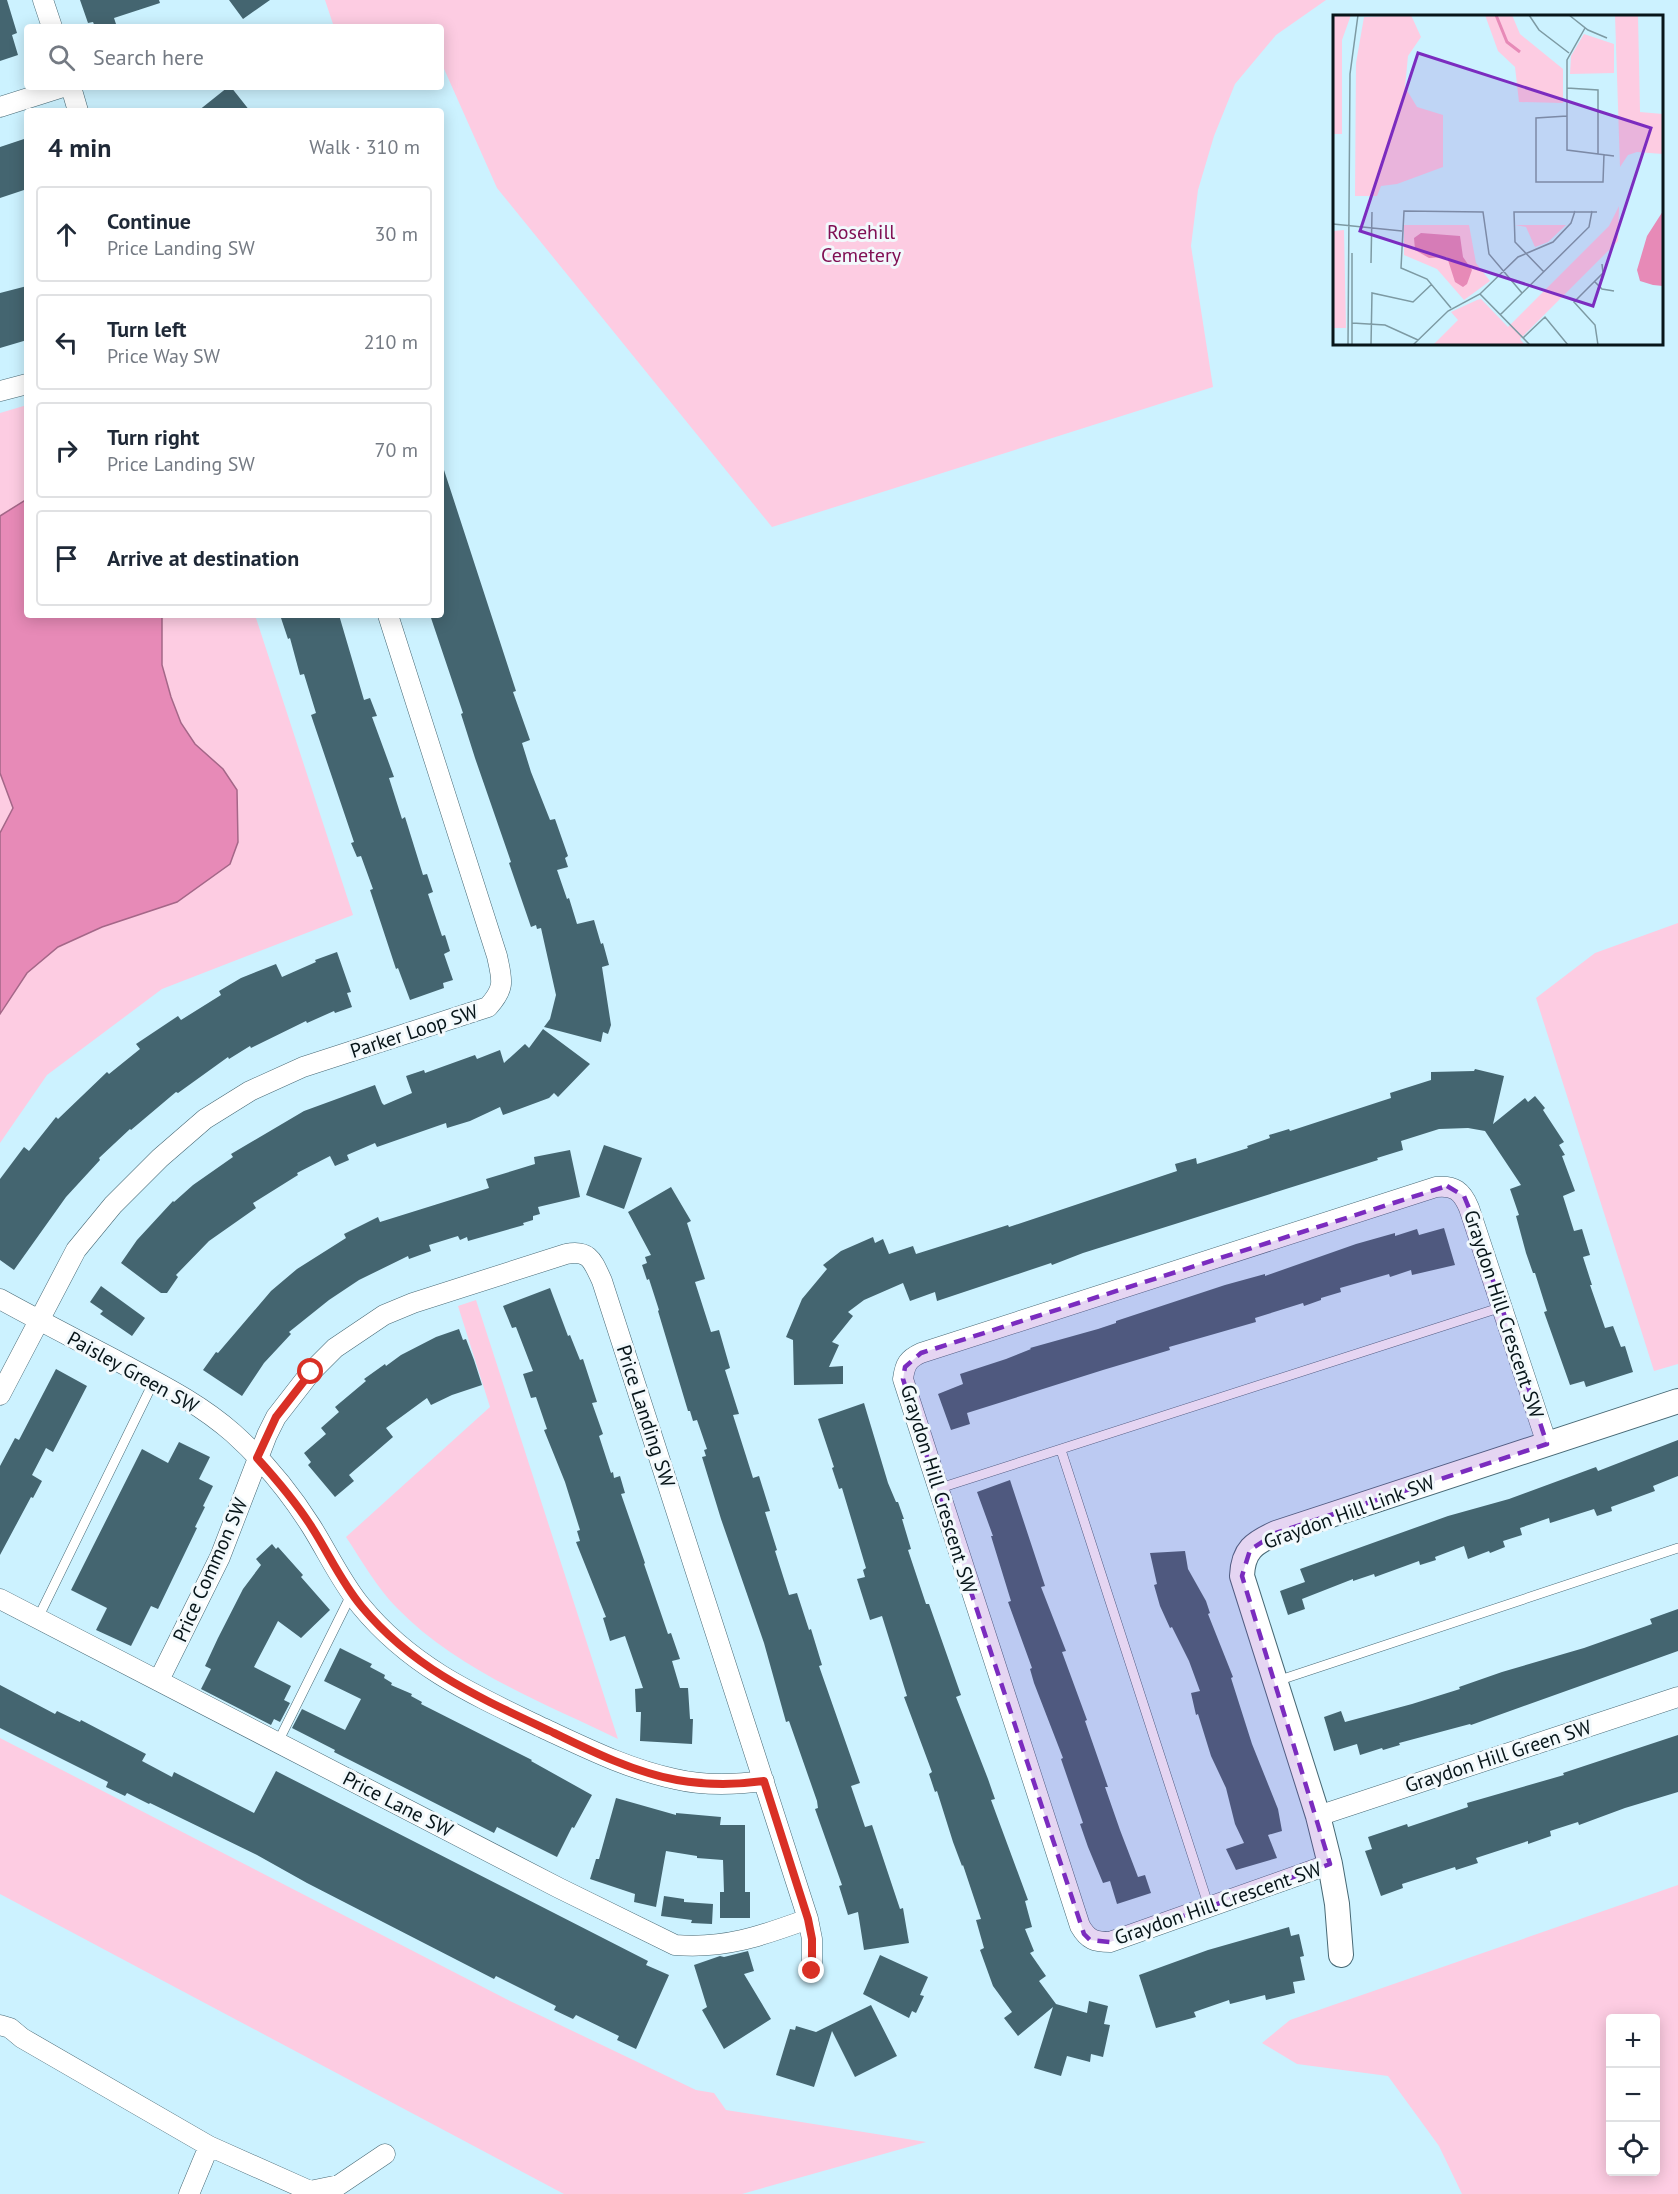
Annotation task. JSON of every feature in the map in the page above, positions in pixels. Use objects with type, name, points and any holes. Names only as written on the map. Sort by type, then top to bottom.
[{"type":"street","points":[[44,0],[51,24]]},
{"type":"street","points":[[0,107],[54,90]]},
{"type":"street","points":[[72,90],[77,108]]},
{"type":"street","points":[[0,391],[24,385]]},
{"type":"street","name":"Parker Loop SW","points":[[0,1395],[76,1250],[113,1205],[152,1166],[206,1119],[250,1091],[303,1067],[488,1006],[498,996],[502,981],[496,956],[389,618]]},
{"type":"street","name":"Graydon Hill Crescent SW","points":[[1330,1864],[1110,1942],[1090,1940],[1084,1934],[937,1489],[903,1379],[905,1367],[910,1359],[921,1353],[1425,1191],[1448,1186],[1457,1189],[1464,1196],[1547,1444]]},
{"type":"street","name":"Price Landing SW","points":[[257,1458],[276,1417],[311,1372],[335,1348],[384,1315],[413,1303],[566,1254],[578,1251],[588,1256],[602,1281],[808,1919],[813,1948],[812,1971]]},
{"type":"street","name":"Paisley Green SW","points":[[0,1299],[178,1393],[233,1432],[257,1458],[311,1526],[360,1605],[420,1662],[442,1677],[466,1691],[625,1765],[677,1780],[731,1785],[764,1781]]},
{"type":"street","name":"Graydon Hill Link SW","points":[[1341,1955],[1337,1904],[1318,1816],[1242,1576],[1243,1562],[1250,1550],[1260,1540],[1276,1533],[1678,1401]]},
{"type":"street","name":"Price Common SW","points":[[159,1680],[220,1557],[257,1458]]},
{"type":"street","name":"Price Lane SW","points":[[0,1599],[559,1888],[675,1945],[701,1946],[735,1943],[808,1919]]},
{"type":"street","name":"Graydon Hill Green SW","points":[[1318,1816],[1678,1697]]},
{"type":"street","points":[[0,2025],[10,2028],[22,2038],[209,2146],[310,2191],[339,2185],[385,2154]]},
{"type":"street","points":[[189,2194],[209,2146]]},
{"type":"lane","points":[[937,1489],[1502,1307]]},
{"type":"lane","points":[[38,1618],[154,1381]]},
{"type":"lane","points":[[1061,1450],[1209,1907]]},
{"type":"lane","points":[[1275,1682],[1678,1548]]},
{"type":"lane","points":[[278,1742],[352,1593]]},
{"type":"highlighted area","points":[[1447,1186],[1464,1196],[1469,1208],[1547,1444],[1276,1533],[1250,1550],[1242,1576],[1330,1864],[1110,1942],[1090,1940],[1084,1934],[937,1489],[903,1379],[905,1367],[921,1353]]},
{"type":"green space","name":"Rosehill Cemetery","points":[[325,0],[1326,0],[1276,35],[1235,84],[1214,136],[1198,190],[1191,246],[1213,387],[772,527],[497,188],[444,69],[444,24],[333,24]]},
{"type":"green space","points":[[24,406],[24,618],[256,618],[353,915],[162,989],[47,1075],[0,1143],[0,413]]},
{"type":"green space","points":[[1678,923],[1678,1364],[1654,1371],[1536,998],[1595,953]]},
{"type":"green space","points":[[476,1300],[618,1739],[530,1698],[473,1667],[446,1649],[397,1608],[370,1574],[346,1537],[490,1407],[458,1306]]},
{"type":"green space","points":[[0,1738],[510,2001],[696,2090],[714,2093],[726,2110],[926,2142],[742,2194],[564,2194],[0,1894]]},
{"type":"green space","points":[[1678,1885],[1678,2194],[1462,2194],[1439,2146],[1388,2076],[1297,2064],[1262,2043],[1290,2020]]},
{"type":"shaded area","points":[[24,501],[24,618],[162,618],[162,665],[171,697],[181,723],[195,744],[223,769],[237,790],[238,842],[230,864],[177,902],[102,927],[58,947],[27,973],[0,1014],[0,833],[13,808],[0,773],[0,516]]},
{"type":"building","points":[[0,0],[7,0],[17,33],[12,35],[18,55],[0,61]]},
{"type":"building","points":[[80,0],[159,0],[160,3],[114,18],[116,24],[88,23]]},
{"type":"building","points":[[229,0],[270,0],[243,19]]},
{"type":"building","points":[[224,90],[233,90],[248,108],[202,108]]},
{"type":"building","points":[[24,139],[24,190],[0,198],[0,147]]},
{"type":"building","points":[[24,287],[24,341],[0,348],[0,293]]},
{"type":"building","points":[[444,470],[516,691],[513,692],[530,740],[522,743],[531,772],[550,820],[555,819],[568,856],[565,858],[568,867],[557,870],[577,924],[594,920],[601,944],[603,943],[609,965],[602,967],[611,1025],[608,1034],[603,1032],[601,1042],[544,1027],[550,1019],[556,995],[541,928],[537,929],[536,925],[531,927],[461,714],[463,713],[431,618],[444,618]]},
{"type":"building","points":[[281,618],[340,618],[364,700],[370,698],[377,716],[372,717],[394,777],[389,778],[402,819],[405,817],[423,875],[427,874],[433,892],[428,894],[442,936],[445,935],[450,951],[444,954],[453,980],[443,983],[444,988],[410,1000],[398,968],[396,969],[370,890],[373,889],[361,856],[357,857],[351,843],[354,842],[311,715],[316,713],[304,674],[300,675],[290,638],[288,639]]},
{"type":"building","points":[[337,952],[351,992],[347,993],[352,1007],[335,1013],[334,1011],[307,1023],[306,1021],[251,1048],[250,1046],[229,1059],[228,1057],[178,1093],[176,1092],[130,1129],[99,1158],[100,1160],[66,1197],[14,1270],[0,1260],[0,1179],[24,1147],[29,1151],[56,1117],[58,1119],[107,1072],[109,1074],[140,1049],[136,1044],[178,1016],[181,1020],[221,995],[219,991],[241,978],[276,964],[282,977],[316,962],[315,960]]},
{"type":"building","points":[[543,1029],[590,1064],[558,1097],[554,1093],[549,1098],[503,1115],[500,1107],[470,1121],[447,1128],[446,1123],[377,1147],[375,1143],[347,1155],[349,1160],[335,1166],[330,1156],[297,1173],[298,1175],[253,1203],[256,1208],[209,1241],[176,1275],[178,1277],[167,1293],[161,1293],[121,1263],[137,1240],[173,1201],[233,1157],[231,1154],[304,1111],[375,1085],[384,1105],[412,1093],[406,1076],[424,1070],[425,1073],[475,1055],[477,1059],[500,1050],[504,1063],[525,1044],[529,1048]]},
{"type":"building","points":[[1475,1069],[1504,1076],[1493,1124],[1525,1098],[1528,1102],[1535,1096],[1545,1108],[1543,1110],[1564,1142],[1559,1145],[1565,1155],[1562,1156],[1575,1191],[1563,1196],[1574,1231],[1582,1229],[1590,1255],[1583,1257],[1605,1328],[1613,1326],[1621,1347],[1625,1346],[1633,1372],[1586,1387],[1584,1381],[1570,1385],[1544,1312],[1547,1311],[1526,1253],[1516,1216],[1519,1215],[1510,1189],[1521,1185],[1485,1131],[1468,1128],[1439,1129],[1401,1141],[1403,1150],[1377,1158],[1378,1160],[937,1301],[935,1292],[910,1301],[903,1283],[864,1300],[848,1312],[853,1316],[832,1342],[839,1345],[829,1367],[843,1366],[843,1384],[794,1385],[793,1340],[786,1337],[802,1299],[827,1269],[823,1265],[841,1251],[873,1237],[875,1243],[883,1239],[889,1254],[913,1246],[916,1254],[1008,1225],[1009,1227],[1177,1171],[1175,1164],[1196,1158],[1197,1164],[1248,1148],[1247,1146],[1270,1138],[1269,1135],[1289,1129],[1290,1131],[1391,1098],[1390,1093],[1431,1080],[1431,1072],[1474,1071]]},
{"type":"building","points":[[604,1145],[642,1158],[624,1209],[586,1195]]},
{"type":"building","points":[[570,1150],[580,1197],[538,1207],[540,1214],[533,1216],[533,1220],[523,1223],[524,1225],[468,1241],[467,1237],[460,1240],[458,1236],[429,1245],[431,1251],[409,1259],[408,1256],[359,1280],[329,1300],[289,1332],[291,1334],[264,1363],[242,1396],[203,1370],[216,1352],[218,1353],[271,1291],[297,1269],[346,1238],[344,1234],[378,1217],[380,1222],[489,1188],[486,1179],[535,1164],[534,1157]]},
{"type":"building","points":[[671,1187],[691,1221],[687,1223],[705,1279],[695,1282],[711,1332],[719,1330],[730,1368],[725,1370],[739,1414],[733,1415],[753,1478],[759,1476],[770,1511],[765,1512],[777,1550],[775,1551],[789,1595],[797,1593],[809,1630],[811,1629],[822,1665],[819,1666],[860,1783],[851,1786],[865,1827],[872,1825],[900,1909],[903,1908],[909,1943],[864,1950],[858,1912],[848,1915],[839,1886],[842,1885],[815,1809],[818,1808],[817,1801],[789,1721],[786,1722],[764,1643],[721,1519],[702,1457],[706,1456],[704,1450],[707,1449],[697,1420],[693,1421],[688,1411],[659,1310],[642,1265],[647,1263],[645,1257],[651,1255],[628,1212]]},
{"type":"building","points":[[1444,1228],[1455,1265],[1412,1275],[1411,1270],[1390,1277],[1389,1274],[1340,1288],[1341,1292],[1304,1306],[1303,1303],[1255,1318],[1256,1322],[1169,1347],[1170,1350],[967,1413],[970,1424],[951,1430],[938,1394],[963,1384],[960,1374],[1006,1359],[1030,1348],[1098,1329],[1225,1285],[1265,1274],[1265,1276],[1356,1244],[1417,1229],[1419,1235]]},
{"type":"building","points":[[101,1286],[145,1318],[132,1336],[100,1314],[103,1311],[90,1302]]},
{"type":"building","points":[[550,1288],[568,1336],[570,1335],[580,1360],[583,1359],[597,1402],[592,1403],[603,1434],[599,1436],[611,1473],[613,1472],[614,1478],[620,1476],[625,1493],[621,1494],[668,1634],[671,1633],[680,1659],[672,1661],[680,1688],[688,1688],[690,1719],[693,1719],[692,1744],[640,1741],[641,1712],[636,1712],[635,1689],[643,1688],[625,1636],[610,1641],[603,1618],[606,1617],[576,1542],[580,1541],[577,1531],[580,1530],[565,1482],[544,1430],[547,1429],[536,1397],[531,1398],[523,1374],[533,1371],[516,1327],[512,1328],[503,1306]]},
{"type":"building","points":[[459,1329],[463,1340],[466,1339],[482,1385],[431,1405],[427,1398],[386,1428],[393,1437],[349,1475],[354,1481],[335,1497],[308,1465],[311,1462],[304,1453],[326,1434],[321,1428],[339,1412],[335,1407],[366,1381],[364,1379],[385,1364],[386,1366],[401,1355],[436,1337]]},
{"type":"building","points":[[56,1369],[87,1386],[53,1452],[46,1448],[32,1475],[42,1481],[0,1555],[0,1466],[15,1438],[19,1440]]},
{"type":"building","points":[[864,1403],[888,1483],[904,1519],[902,1519],[911,1549],[908,1550],[961,1695],[956,1697],[988,1779],[995,1799],[991,1800],[1028,1900],[1025,1901],[1032,1927],[1025,1929],[1034,1951],[1030,1953],[1046,1976],[1039,1981],[1056,2004],[1087,2013],[1089,2001],[1108,2006],[1104,2024],[1110,2025],[1103,2057],[1091,2054],[1090,2062],[1067,2056],[1061,2076],[1034,2068],[1053,2007],[1018,2036],[1004,2018],[1012,2012],[993,1986],[980,1950],[984,1948],[976,1920],[981,1919],[929,1774],[932,1772],[904,1697],[907,1696],[882,1616],[870,1620],[857,1579],[865,1577],[863,1570],[866,1568],[818,1419]]},
{"type":"building","points":[[1678,1440],[1678,1476],[1653,1486],[1655,1491],[1611,1507],[1612,1511],[1597,1516],[1594,1509],[1550,1523],[1549,1518],[1520,1528],[1522,1535],[1503,1541],[1505,1547],[1468,1559],[1464,1546],[1420,1565],[1419,1561],[1375,1577],[1374,1574],[1353,1581],[1353,1579],[1302,1599],[1305,1609],[1288,1615],[1280,1591],[1305,1582],[1300,1569],[1448,1516],[1509,1499],[1596,1467],[1598,1471]]},
{"type":"building","points":[[179,1442],[210,1457],[199,1479],[213,1486],[195,1527],[197,1528],[158,1609],[151,1606],[131,1646],[96,1630],[107,1608],[71,1590],[142,1449],[168,1463]]},
{"type":"building","points":[[1010,1480],[1045,1586],[1041,1587],[1066,1651],[1062,1652],[1108,1787],[1105,1787],[1138,1877],[1145,1875],[1151,1893],[1117,1904],[1110,1881],[1103,1883],[1080,1824],[1083,1823],[1061,1759],[1063,1758],[1034,1683],[1030,1669],[1032,1668],[1008,1602],[1011,1601],[991,1536],[993,1536],[977,1492]]},
{"type":"building","points":[[272,1544],[276,1549],[278,1547],[303,1575],[301,1577],[330,1610],[301,1638],[278,1621],[254,1667],[291,1686],[284,1700],[290,1703],[280,1722],[274,1719],[271,1725],[201,1689],[211,1669],[205,1666],[218,1638],[243,1589],[261,1565],[256,1559]]},
{"type":"building","points":[[1185,1551],[1188,1569],[1206,1601],[1210,1613],[1208,1614],[1233,1677],[1231,1678],[1252,1744],[1278,1809],[1282,1831],[1268,1835],[1277,1858],[1236,1870],[1226,1849],[1244,1843],[1235,1824],[1226,1788],[1211,1756],[1198,1714],[1196,1715],[1191,1693],[1200,1691],[1189,1661],[1160,1606],[1154,1585],[1157,1584],[1150,1553]]},
{"type":"building","points":[[1678,1609],[1678,1651],[1471,1725],[1360,1755],[1357,1744],[1334,1751],[1324,1717],[1341,1711],[1345,1722],[1412,1704],[1460,1689],[1459,1687],[1502,1672],[1584,1648],[1652,1624],[1650,1619]]},
{"type":"building","points":[[340,1648],[372,1664],[370,1667],[385,1675],[384,1678],[392,1683],[391,1685],[412,1694],[411,1696],[422,1702],[421,1704],[532,1760],[592,1795],[557,1857],[497,1827],[494,1833],[334,1752],[335,1750],[292,1728],[302,1709],[345,1730],[361,1699],[324,1681]]},
{"type":"building","points":[[0,1685],[55,1714],[57,1711],[80,1722],[81,1720],[146,1754],[142,1761],[172,1777],[174,1772],[254,1813],[276,1771],[648,1961],[646,1965],[669,1975],[636,2049],[617,2040],[619,2036],[576,2015],[573,2019],[554,2010],[556,2006],[496,1976],[494,1979],[257,1855],[150,1803],[127,1793],[125,1796],[106,1787],[108,1782],[0,1728]]},
{"type":"building","points":[[1678,1735],[1678,1792],[1579,1825],[1578,1822],[1550,1831],[1551,1836],[1476,1858],[1478,1863],[1456,1870],[1455,1867],[1402,1884],[1403,1888],[1381,1896],[1365,1851],[1372,1849],[1368,1837],[1407,1824],[1408,1827],[1468,1807],[1467,1803],[1564,1775],[1563,1773]]},
{"type":"building","points":[[616,1798],[676,1815],[676,1813],[721,1817],[720,1825],[745,1825],[745,1892],[750,1892],[750,1918],[720,1918],[720,1892],[724,1892],[723,1860],[697,1858],[697,1856],[666,1851],[656,1907],[634,1902],[635,1894],[590,1879],[596,1859],[599,1859]]},
{"type":"building","points":[[664,1896],[684,1899],[684,1902],[713,1904],[712,1924],[691,1923],[692,1920],[661,1916]]},
{"type":"building","points":[[1289,1927],[1291,1936],[1299,1934],[1304,1956],[1300,1957],[1305,1980],[1293,1982],[1295,1993],[1266,2000],[1265,1995],[1230,2004],[1229,2000],[1194,2012],[1196,2017],[1156,2028],[1139,1975],[1208,1950]]},
{"type":"building","points":[[748,1951],[754,1971],[744,1974],[771,2019],[724,2049],[702,2010],[707,2007],[694,1965],[720,1956]]},
{"type":"building","points":[[880,1955],[928,1977],[920,1995],[924,1996],[916,2013],[912,2011],[909,2018],[863,1994]]},
{"type":"building","points":[[871,2005],[897,2056],[855,2077],[832,2031],[814,2087],[776,2075],[790,2029],[795,2030],[796,2026],[816,2032]]},
{"type":"route","points":[[311,1372],[276,1417],[257,1458],[281,1485],[311,1526],[360,1605],[398,1643],[442,1677],[466,1691],[590,1750],[625,1765],[677,1780],[731,1785],[764,1781],[808,1919],[812,1939],[812,1971]]}]
